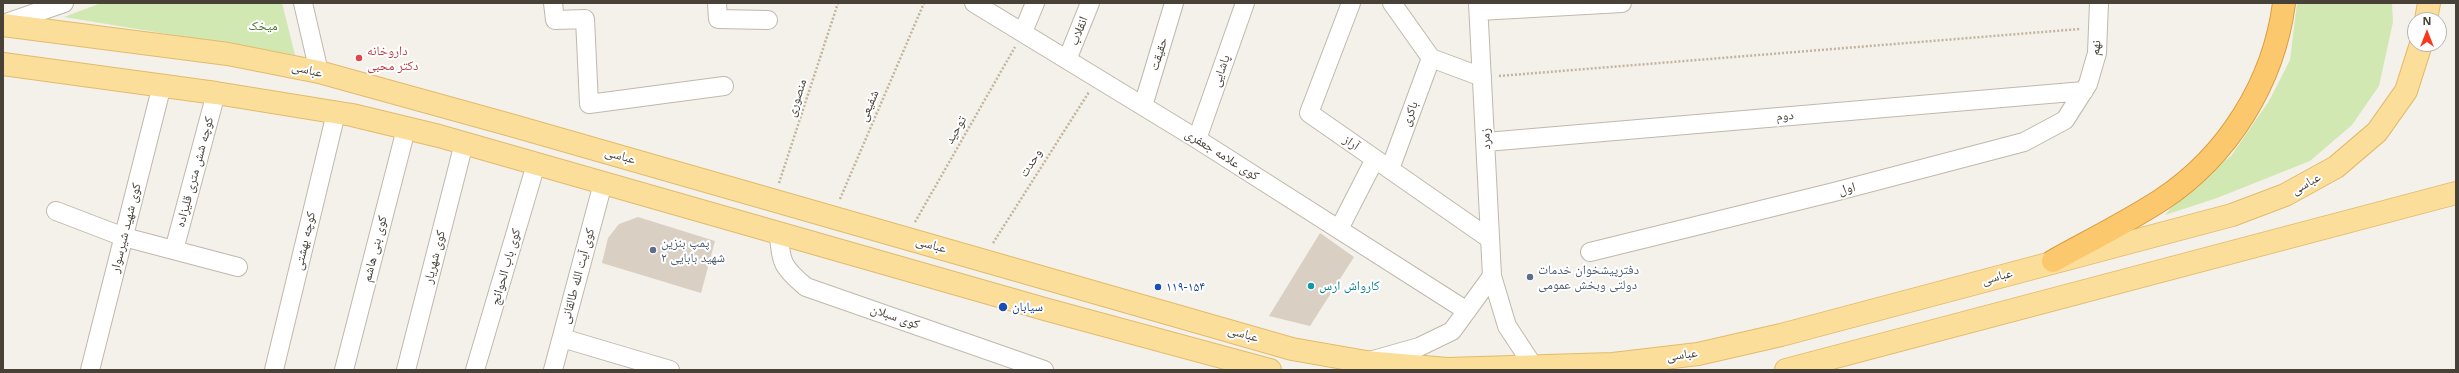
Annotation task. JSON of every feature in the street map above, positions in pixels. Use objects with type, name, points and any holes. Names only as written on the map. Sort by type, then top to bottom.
[{"type":"highway","points":[[2053,261],[2162,199],[2203,166],[2236,129],[2262,82],[2281,25],[2284,3]]},
{"type":"main road","name":"عباسى","points":[[3,25],[228,54],[319,72],[514,126],[1292,348],[1366,362],[1447,369],[1613,364],[1698,354],[1781,335],[2053,261],[2232,215],[2285,195],[2336,167],[2377,132],[2406,91],[2418,52]]},
{"type":"main road","points":[[3,64],[216,93],[336,113],[406,128],[464,143],[1048,310],[1270,370]]},
{"type":"main road","points":[[504,155],[514,126]]},
{"type":"main road","points":[[1786,370],[2456,193]]},
{"type":"main road","points":[[1048,310],[1057,281]]},
{"type":"street","points":[[3,25],[64,3]]},
{"type":"street","points":[[304,3],[319,72]]},
{"type":"street","points":[[553,3],[555,20],[586,19],[589,104],[724,86]]},
{"type":"street","points":[[717,3],[718,19],[768,20]]},
{"type":"street","name":"کوی علامه جعفری","points":[[974,3],[1197,139],[1467,311]]},
{"type":"street","points":[[1023,32],[1035,3]]},
{"type":"street","name":"انقلاب","points":[[1067,60],[1090,3]]},
{"type":"street","name":"حقیقت","points":[[1143,106],[1174,3]]},
{"type":"street","name":"پاشایی","points":[[1197,139],[1244,3]]},
{"type":"street","name":"آراز","points":[[1351,3],[1309,113],[1490,239]]},
{"type":"street","points":[[1392,3],[1431,58],[1482,77]]},
{"type":"street","points":[[1479,7],[1622,3]]},
{"type":"street","name":"نهم","points":[[2084,91],[2088,84],[2097,53],[2099,3]]},
{"type":"street","name":"زمرد","points":[[1479,7],[1492,276],[1507,326],[1534,367]]},
{"type":"street","name":"باکری","points":[[1390,169],[1431,58]]},
{"type":"street","name":"کوی شهید شیرسوار","points":[[90,370],[162,85]]},
{"type":"street","name":"دوم","points":[[1486,142],[2084,91]]},
{"type":"street","name":"اول","points":[[1590,252],[1834,192],[2024,142],[2065,120],[2084,91]]},
{"type":"street","name":"کوچه شش متری قلیزاده","points":[[174,250],[216,93]]},
{"type":"street","name":"کوچه بهشتی","points":[[274,370],[336,113]]},
{"type":"street","name":"کوی بنی هاشم","points":[[344,370],[406,128]]},
{"type":"street","name":"کوی شهریار","points":[[406,370],[464,143]]},
{"type":"street","points":[[1339,229],[1375,159]]},
{"type":"street","name":"کوی باب الحوائج","points":[[475,370],[536,164]]},
{"type":"street","name":"کوی آیت الله طالقانی","points":[[553,370],[603,183]]},
{"type":"street","points":[[56,211],[124,237],[238,267]]},
{"type":"street","name":"کوی سبلان","points":[[779,233],[780,257],[792,275],[806,287],[1044,370]]},
{"type":"street","points":[[1366,362],[1419,347],[1452,331],[1492,276]]},
{"type":"street","points":[[562,338],[670,370]]},
{"type":"path","name":"منصوری","points":[[774,200],[838,3]]},
{"type":"path","name":"شفیعی","points":[[833,217],[924,3]]},
{"type":"path","points":[[1482,77],[2098,27]]},
{"type":"path","name":"توحید","points":[[906,238],[1023,32]]},
{"type":"path","name":"وحدت","points":[[982,260],[1098,78]]},
{"type":"green space","name":"میخک","points":[[101,3],[282,3],[295,55],[64,17]]},
{"type":"green space","points":[[2297,3],[2392,3],[2393,22],[2379,86],[2352,125],[2310,161],[2217,198],[2165,215],[2179,198],[2231,156],[2269,101],[2290,60]]},
{"type":"building","points":[[638,217],[715,241],[701,293],[602,263],[608,238],[619,224]]},
{"type":"building","name":"کارواش ارس","points":[[1320,233],[1354,257],[1310,326],[1269,316]]},
{"type":"place","name":"داروخانه دکتر محبی","points":[[359,58]]},
{"type":"place","name":"پمپ بنزین شهید بابایی ۲","points":[[653,250]]},
{"type":"place","name":"دفترپیشخوان خدمات دولتی وبخش عمومی","points":[[1530,277]]},
{"type":"place","name":"کارواش ارس","points":[[1311,286]]},
{"type":"place","name":"۱۱۹-۱۵۴","points":[[1158,287]]},
{"type":"place","name":"سیابان","points":[[1003,307]]}]
